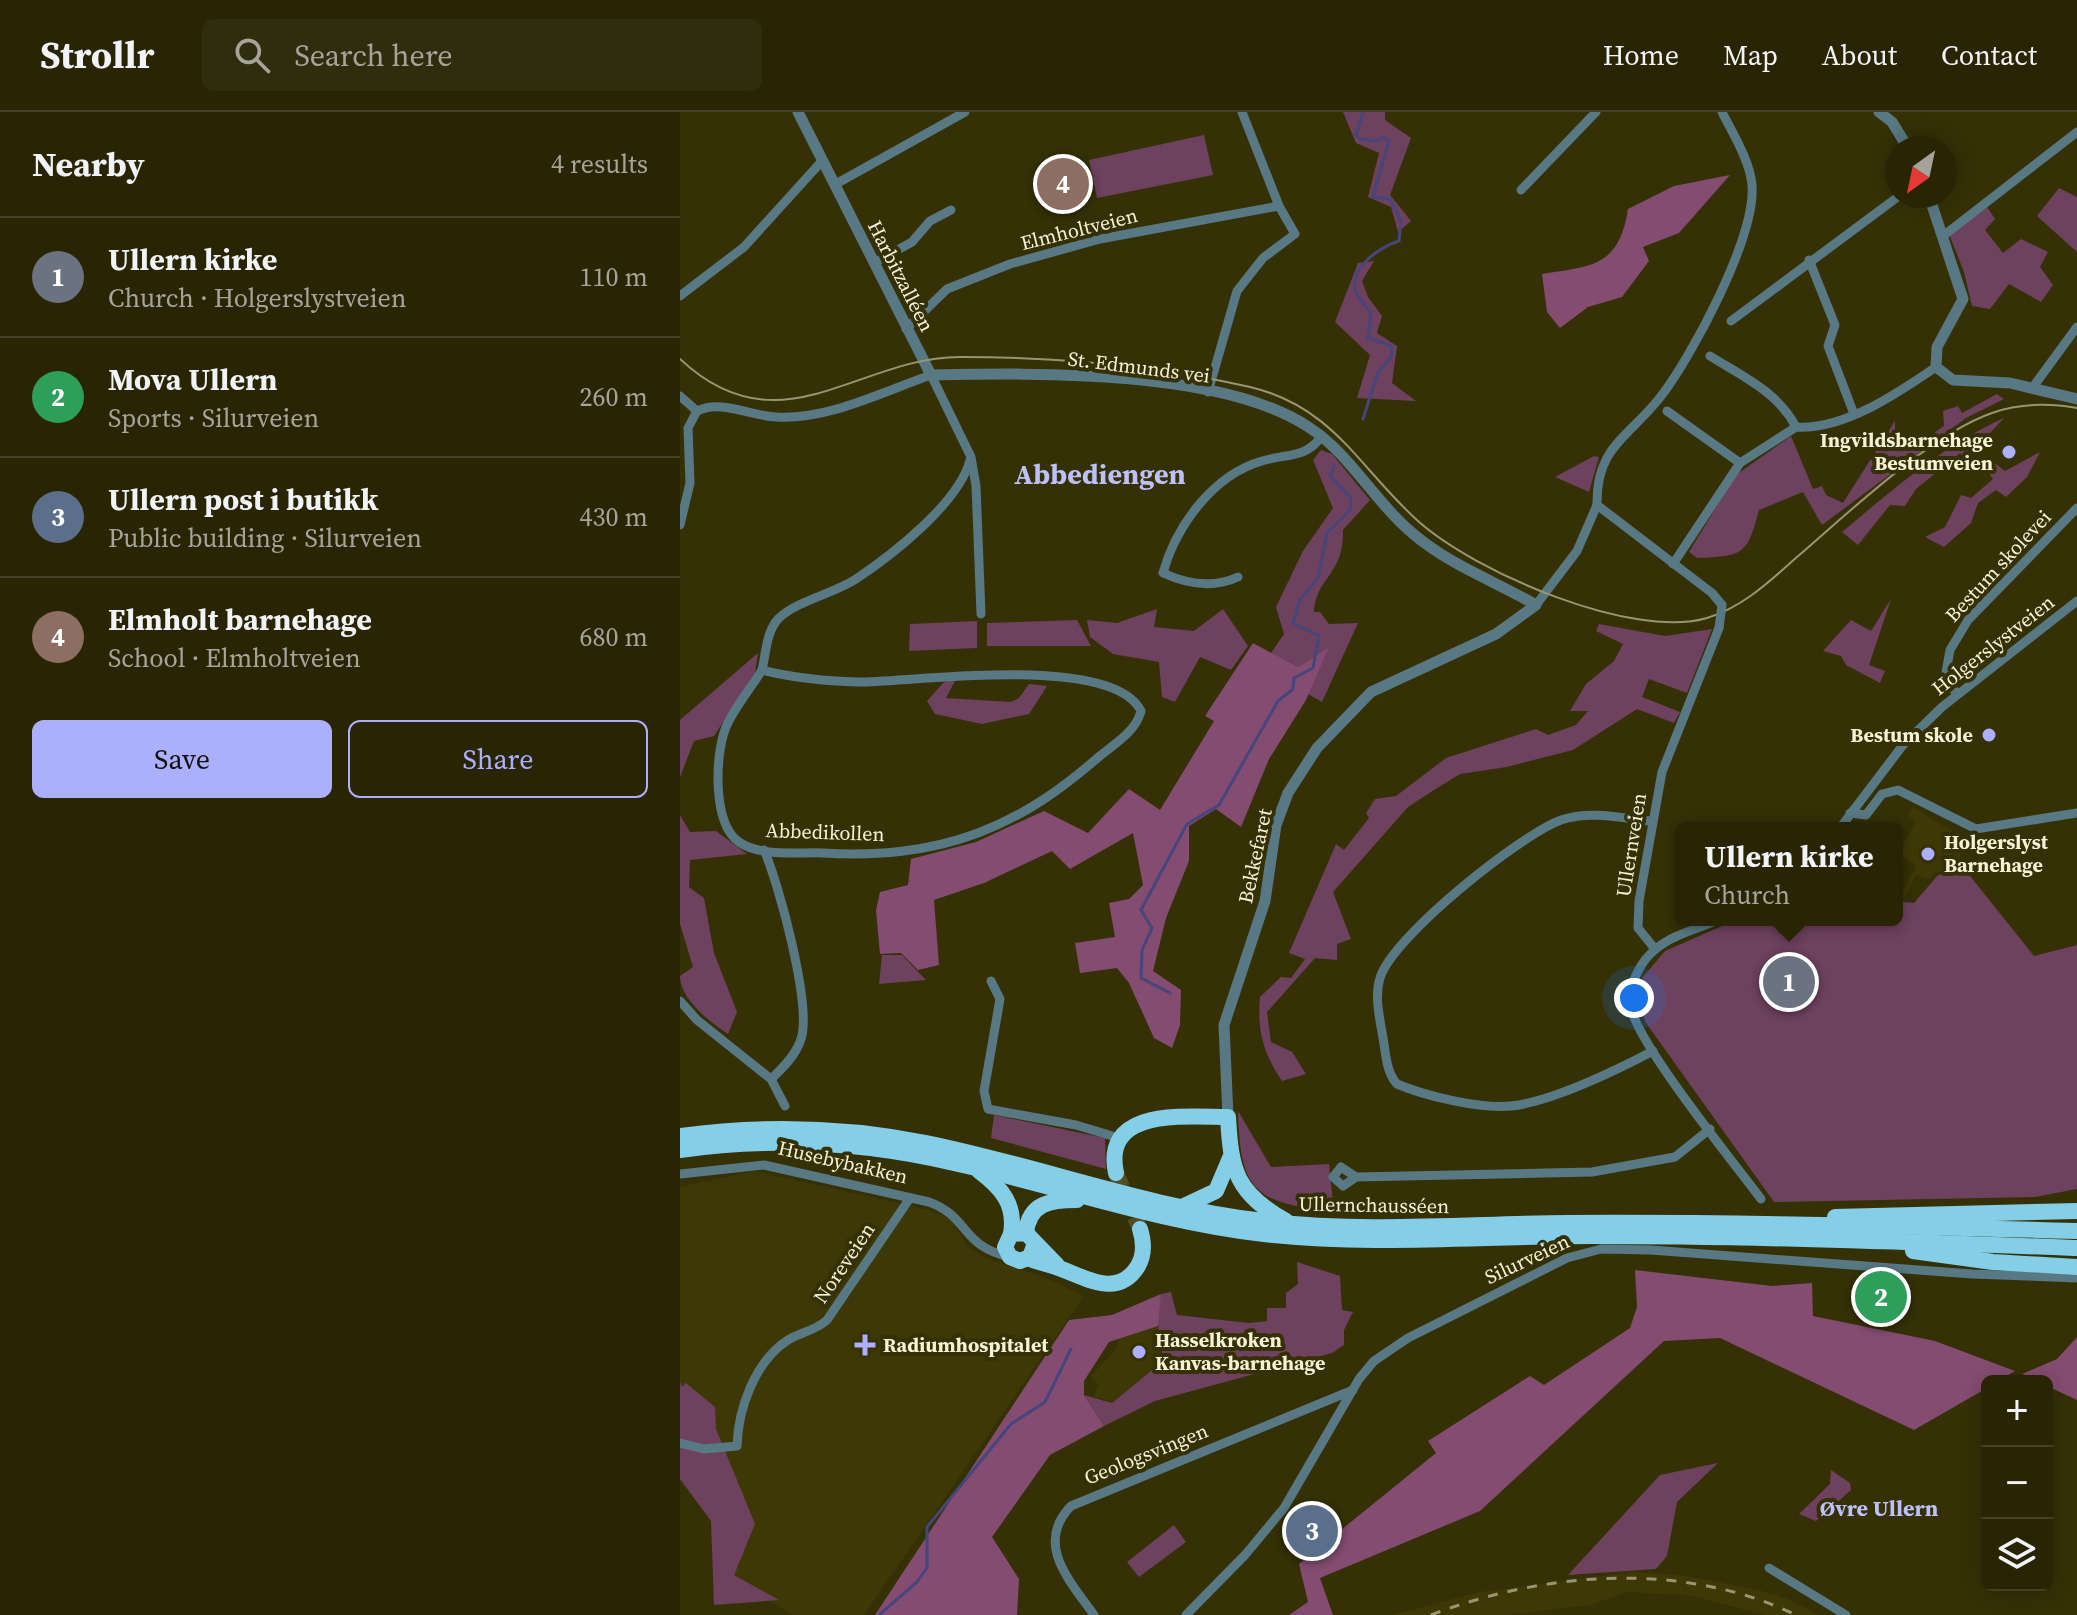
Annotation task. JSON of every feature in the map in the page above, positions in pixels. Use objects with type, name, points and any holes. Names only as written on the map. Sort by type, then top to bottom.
[{"type":"highway","points":[[1116,1173],[1114,1153],[1119,1138],[1133,1126],[1153,1119],[1228,1117],[1230,1156],[1246,1194],[1290,1224]]},
{"type":"highway","name":"Ullernchausséen","points":[[680,1136],[796,1129],[886,1136],[985,1156],[1178,1207],[1290,1224],[1376,1227],[1729,1224],[2077,1231]]},
{"type":"highway","name":"Ullernchausséen","points":[[680,1150],[793,1142],[886,1150],[975,1168],[1090,1199],[1233,1230],[1335,1240],[1682,1236],[2077,1248]]},
{"type":"highway","points":[[1178,1207],[1204,1200],[1216,1191],[1230,1156]]},
{"type":"highway","points":[[975,1168],[1009,1202],[1019,1245],[1059,1268],[1097,1283],[1122,1281],[1133,1273],[1142,1256],[1140,1229]]},
{"type":"highway","points":[[1019,1245],[1031,1213],[1040,1204],[1090,1199]]},
{"type":"highway","points":[[1729,1224],[1826,1217],[2077,1211]]},
{"type":"highway","points":[[1844,1241],[1966,1260],[2077,1267]]},
{"type":"street","name":"Harbitzalléen","points":[[798,112],[971,457],[976,486],[981,614]]},
{"type":"street","points":[[834,185],[965,112]]},
{"type":"street","points":[[1208,392],[1237,291],[1263,258],[1295,234],[1279,206],[1242,112]]},
{"type":"street","points":[[1521,190],[1596,112]]},
{"type":"street","points":[[1597,505],[1597,486],[1607,454],[1656,402],[1689,356],[1726,279],[1750,211],[1749,171],[1722,112]]},
{"type":"street","points":[[1879,112],[1892,122],[1901,136]]},
{"type":"street","points":[[1943,236],[2077,132]]},
{"type":"street","points":[[680,296],[744,247],[822,161]]},
{"type":"street","name":"Elmholtveien","points":[[906,329],[947,289],[1010,264],[1100,239],[1279,206]]},
{"type":"street","points":[[1731,321],[1885,206]]},
{"type":"street","points":[[1933,208],[1963,299],[1937,347],[1936,367]]},
{"type":"street","points":[[874,263],[912,242],[930,221],[951,210]]},
{"type":"street","points":[[1809,260],[1835,325],[1828,346],[1854,414]]},
{"type":"street","points":[[2033,387],[2077,327]]},
{"type":"street","points":[[1710,356],[1769,393],[1787,409],[1796,427]]},
{"type":"street","points":[[1936,367],[1953,380],[2033,387],[2077,399]]},
{"type":"street","points":[[1673,564],[1740,463],[1796,427],[1806,428],[1873,406],[1936,367]]},
{"type":"street","name":"St. Edmunds vei","points":[[697,411],[707,406],[764,416],[804,417],[931,375],[1021,374],[1117,378],[1265,404],[1322,436],[1411,533],[1460,568],[1536,605]]},
{"type":"street","points":[[680,396],[697,411],[688,428],[690,483],[680,525]]},
{"type":"street","points":[[1667,411],[1740,463]]},
{"type":"street","points":[[1238,577],[1211,584],[1176,579],[1163,573],[1176,538],[1199,505],[1225,480],[1264,460],[1312,450],[1322,436]]},
{"type":"street","name":"Abbedikollen","points":[[762,670],[805,680],[861,682],[1010,672],[1105,685],[1123,693],[1141,711],[1130,731],[1060,790],[1021,815],[977,833],[920,850],[869,856],[764,850],[739,842],[723,823],[718,795],[726,728],[762,670],[771,629],[780,617],[856,580],[917,529],[949,497],[971,457]]},
{"type":"street","name":"Ullernveien","points":[[1597,505],[1722,605],[1719,628],[1662,772],[1651,821],[1638,928],[1655,949]]},
{"type":"street","name":"Bekkefaret","points":[[1228,1117],[1224,1025],[1265,901],[1276,825],[1295,782],[1334,727],[1371,692],[1496,634],[1536,605],[1577,551],[1597,505]]},
{"type":"street","name":"Bestum skolevei","points":[[1957,694],[1945,678],[1954,641],[1968,620],[2077,508]]},
{"type":"street","name":"Holgerslystveien","points":[[1844,822],[1903,745],[1957,694],[2077,601]]},
{"type":"street","points":[[1850,813],[1866,815],[1882,794],[1898,790],[1976,829],[2077,813]]},
{"type":"street","points":[[1651,821],[1597,815],[1553,824],[1451,896],[1406,938],[1380,975],[1377,996],[1387,1063],[1397,1084],[1492,1107],[1529,1103],[1620,1068],[1653,1051]]},
{"type":"street","points":[[764,850],[776,879],[804,1021],[794,1054],[771,1079]]},
{"type":"street","points":[[1705,926],[1655,949],[1638,970],[1631,989],[1631,1009],[1653,1051],[1761,1199]]},
{"type":"street","points":[[991,981],[1000,999],[984,1091],[988,1109],[1076,1125],[1119,1138]]},
{"type":"street","points":[[680,1001],[697,1020],[771,1079],[785,1106]]},
{"type":"street","points":[[1356,1177],[1592,1172],[1675,1157],[1710,1129]]},
{"type":"street","name":"Husebybakken","points":[[680,1174],[764,1165],[910,1198],[949,1211],[979,1246],[1019,1245]]},
{"type":"street","name":"Noreveien","points":[[680,1443],[704,1449],[737,1446],[742,1404],[771,1356],[790,1339],[811,1332],[827,1320],[910,1198]]},
{"type":"street","name":"Silurveien","points":[[1186,1615],[1245,1555],[1284,1508],[1353,1390],[1374,1361],[1426,1328],[1561,1261],[1601,1249],[2077,1278]]},
{"type":"street","name":"Geologsvingen","points":[[1094,1615],[1063,1569],[1054,1547],[1058,1519],[1071,1506],[1353,1390]]},
{"type":"street","points":[[1769,1568],[1846,1615]]},
{"type":"shaded area","points":[[1343,112],[1385,112],[1385,120],[1411,138],[1390,195],[1411,221],[1398,232],[1391,207],[1368,197],[1379,153],[1356,143]]},
{"type":"shaded area","points":[[1204,135],[1213,175],[1097,198],[1089,160]]},
{"type":"shaded area","points":[[1730,175],[1679,233],[1643,247],[1649,261],[1622,297],[1588,307],[1560,328],[1547,312],[1542,274],[1589,265],[1610,253],[1624,228],[1628,209],[1674,186]]},
{"type":"shaded area","points":[[2059,188],[2077,197],[2077,252],[2037,216]]},
{"type":"shaded area","points":[[1987,207],[1995,219],[1985,230],[2003,253],[2021,239],[2048,252],[2040,267],[2053,285],[2041,302],[2009,284],[1990,309],[1972,306],[1964,272],[1949,234]]},
{"type":"shaded area","points":[[1374,261],[1362,281],[1368,297],[1382,316],[1377,333],[1397,346],[1392,383],[1416,401],[1357,398],[1370,355],[1335,322],[1358,263]]},
{"type":"shaded area","points":[[1997,394],[2004,399],[1966,418],[1822,525],[1803,492],[1759,510],[1747,544],[1734,554],[1697,558],[1689,552],[1736,475],[1791,436],[1813,489],[1822,486],[1826,495],[1843,503],[1895,421],[1895,448],[1908,451],[1944,426],[1943,411],[1958,406],[1962,413]]},
{"type":"shaded area","points":[[2004,418],[1965,460],[1960,453],[1916,489],[1905,506],[1890,505],[1858,545],[1842,532],[1940,455]]},
{"type":"shaded area","points":[[1321,450],[1332,454],[1370,500],[1343,530],[1339,557],[1316,600],[1314,612],[1320,612],[1329,624],[1358,623],[1322,702],[1308,694],[1328,648],[1298,667],[1271,653],[1284,634],[1276,607],[1303,551],[1333,508],[1313,460]]},
{"type":"shaded area","points":[[2040,452],[2027,477],[2006,497],[1996,490],[1978,503],[1971,523],[1944,547],[1925,537],[1945,527],[1961,495],[1971,498],[1993,479],[1985,468],[1992,461],[2005,471]]},
{"type":"shaded area","points":[[1594,456],[1599,457],[1589,492],[1555,477]]},
{"type":"shaded area","points":[[1891,599],[1869,665],[1885,671],[1880,683],[1846,665],[1841,656],[1823,651],[1851,620],[1871,631]]},
{"type":"shaded area","points":[[1157,609],[1154,627],[1194,631],[1223,609],[1248,646],[1231,670],[1200,657],[1175,702],[1162,697],[1159,662],[1113,654],[1090,637],[1087,620],[1117,623]]},
{"type":"shaded area","points":[[1077,620],[1091,646],[987,646],[987,623]]},
{"type":"shaded area","points":[[977,621],[977,648],[909,651],[910,624]]},
{"type":"shaded area","points":[[1599,624],[1665,636],[1712,629],[1687,693],[1649,679],[1642,697],[1680,712],[1674,723],[1637,709],[1573,750],[1507,767],[1460,774],[1408,807],[1333,892],[1351,939],[1337,944],[1337,960],[1315,958],[1267,1012],[1271,1042],[1292,1052],[1306,1074],[1282,1081],[1263,1041],[1260,997],[1281,977],[1291,978],[1305,959],[1289,953],[1336,844],[1344,850],[1369,818],[1366,813],[1375,799],[1396,796],[1446,758],[1536,729],[1548,735],[1576,725],[1588,711],[1570,711],[1586,684],[1614,661],[1623,644],[1596,631]]},
{"type":"shaded area","points":[[1253,643],[1298,667],[1329,647],[1306,700],[1269,759],[1241,827],[1216,809],[1189,826],[1189,861],[1166,918],[1153,971],[1181,990],[1180,1025],[1172,1048],[1154,1038],[1129,983],[1117,968],[1080,973],[1075,943],[1115,937],[1109,903],[1129,899],[1143,885],[1133,833],[1070,869],[1052,851],[984,883],[934,900],[939,965],[918,970],[901,953],[880,954],[876,910],[880,892],[908,885],[911,859],[976,842],[1044,811],[1088,833],[1129,789],[1160,810],[1214,721],[1205,716]]},
{"type":"shaded area","points":[[758,653],[755,673],[714,736],[694,741],[680,777],[680,720]]},
{"type":"shaded area","points":[[956,679],[946,698],[1011,702],[1019,698],[1029,684],[1047,686],[1029,714],[982,724],[935,714],[927,701],[944,682]]},
{"type":"shaded area","name":"Holgerslyst Barnehage","points":[[1913,807],[1961,837],[1960,868],[1934,873],[1930,879],[1916,875],[1903,902],[1903,890],[1917,866],[1903,858],[1903,844],[1916,822],[1908,816]]},
{"type":"shaded area","points":[[680,815],[690,832],[716,831],[747,854],[690,860],[689,887],[704,898],[714,953],[737,1012],[728,1034],[697,1009],[681,985],[680,976],[693,967],[680,924]]},
{"type":"shaded area","points":[[1966,871],[2034,956],[2077,945],[2077,1189],[2035,1197],[1774,1202],[1646,1023],[1638,1004],[1643,977],[1665,951],[1722,926],[1903,926],[1903,902],[1914,903],[1938,875]]},
{"type":"shaded area","points":[[882,955],[902,955],[926,980],[879,984]]},
{"type":"shaded area","points":[[1238,1111],[1271,1167],[1329,1164],[1334,1212],[1286,1204],[1257,1188],[1248,1176],[1243,1160]]},
{"type":"shaded area","points":[[994,1115],[1105,1138],[1106,1169],[991,1138]]},
{"type":"shaded area","name":"Radiumhospitalet","points":[[754,1171],[930,1210],[951,1220],[968,1247],[988,1259],[1044,1277],[1084,1296],[864,1615],[792,1615],[730,1576],[680,1394],[680,1187]]},
{"type":"shaded area","points":[[1297,1262],[1340,1276],[1342,1310],[1353,1312],[1344,1330],[1344,1345],[1332,1353],[1155,1401],[1104,1426],[1084,1395],[1112,1403],[1163,1361],[1157,1316],[1161,1294],[1171,1292],[1177,1315],[1249,1323],[1267,1321],[1267,1308],[1286,1308],[1286,1293],[1298,1284]]},
{"type":"shaded area","points":[[1635,1270],[1772,1286],[1812,1283],[1813,1316],[1935,1341],[2015,1371],[2008,1375],[1981,1375],[1981,1391],[1914,1430],[1720,1338],[1664,1341],[1480,1511],[1320,1578],[1333,1615],[1289,1615],[1308,1602],[1299,1564],[1436,1453],[1428,1441],[1530,1376],[1544,1385],[1630,1328],[1637,1307]]},
{"type":"shaded area","points":[[1161,1294],[1158,1326],[1109,1342],[1084,1381],[1084,1395],[1104,1426],[1050,1455],[992,1537],[1019,1579],[1017,1615],[875,1615],[1069,1320],[1112,1315]]},
{"type":"shaded area","name":"Hasselkroken Kanvas-barnehage","points":[[1165,1301],[1164,1384],[1118,1404],[1093,1396],[1098,1384],[1090,1377],[1116,1349],[1120,1332]]},
{"type":"shaded area","points":[[2077,1337],[2077,1400],[2053,1389],[2053,1375],[2022,1374],[2057,1359]]},
{"type":"shaded area","points":[[680,1382],[682,1387],[686,1383],[715,1407],[716,1429],[755,1524],[734,1575],[779,1600],[714,1605],[711,1521],[680,1479]]},
{"type":"shaded area","points":[[1718,1463],[1677,1502],[1667,1556],[1656,1569],[1568,1575],[1660,1475]]},
{"type":"shaded area","points":[[1831,1470],[1850,1483],[1851,1490],[1816,1521],[1799,1514],[1830,1484]]},
{"type":"shaded area","points":[[1174,1525],[1186,1542],[1139,1577],[1127,1562]]},
{"type":"shaded area","points":[[1633,1572],[1687,1576],[1759,1590],[1788,1599],[1819,1615],[1764,1615],[1693,1596],[1627,1592],[1591,1605],[1508,1615],[1392,1615],[1479,1592]]},
{"type":"waterway","points":[[1363,112],[1356,135],[1360,139],[1376,141],[1383,137],[1389,141],[1373,197],[1390,199],[1401,221],[1399,241],[1367,260],[1356,275],[1357,295],[1371,314],[1368,338],[1391,346],[1392,356],[1378,372],[1363,419]]},
{"type":"waterway","points":[[1170,993],[1141,978],[1142,950],[1152,928],[1141,910],[1187,824],[1219,805],[1278,701],[1293,689],[1294,678],[1313,668],[1319,636],[1293,623],[1300,600],[1318,578],[1327,533],[1350,510],[1351,498],[1330,476],[1334,466]]},
{"type":"waterway","points":[[879,1615],[917,1582],[927,1568],[927,1527],[1011,1424],[1045,1402],[1071,1349]]},
{"type":"tunnel","points":[[1116,1173],[1140,1229]]},
{"type":"tram line","points":[[680,359],[717,386],[752,398],[786,399],[820,393],[888,370],[924,361],[961,357],[1106,364],[1178,373],[1250,387],[1279,396],[1325,424],[1418,521],[1477,561],[1556,597],[1598,610],[1638,619],[1675,622],[1707,618],[1744,600],[1890,477],[1968,423],[1992,413],[2024,406],[2077,408]]},
{"type":"railway","points":[[1431,1615],[1521,1589],[1567,1581],[1615,1578],[1708,1586],[1753,1598],[1796,1615]]},
{"type":"place","name":"Elmholt barnehage","points":[[1063,184]]},
{"type":"place","name":"Ingvildsbarnehage Bestumveien","points":[[2009,452]]},
{"type":"place","name":"Bestum skole","points":[[1989,735]]},
{"type":"place","name":"Holgerslyst Barnehage","points":[[1928,854]]},
{"type":"place","name":"Ullern kirke","points":[[1789,982]]},
{"type":"place","name":"Mova Ullern","points":[[1881,1297]]},
{"type":"place","name":"Radiumhospitalet","points":[[865,1345]]},
{"type":"place","name":"Hasselkroken Kanvas-barnehage","points":[[1139,1352]]},
{"type":"place","name":"Ullern post i butikk","points":[[1312,1531]]},
{"type":"district","name":"Abbediengen","points":[[1100,474]]},
{"type":"district","name":"Øvre Ullern","points":[[1879,1508]]}]
